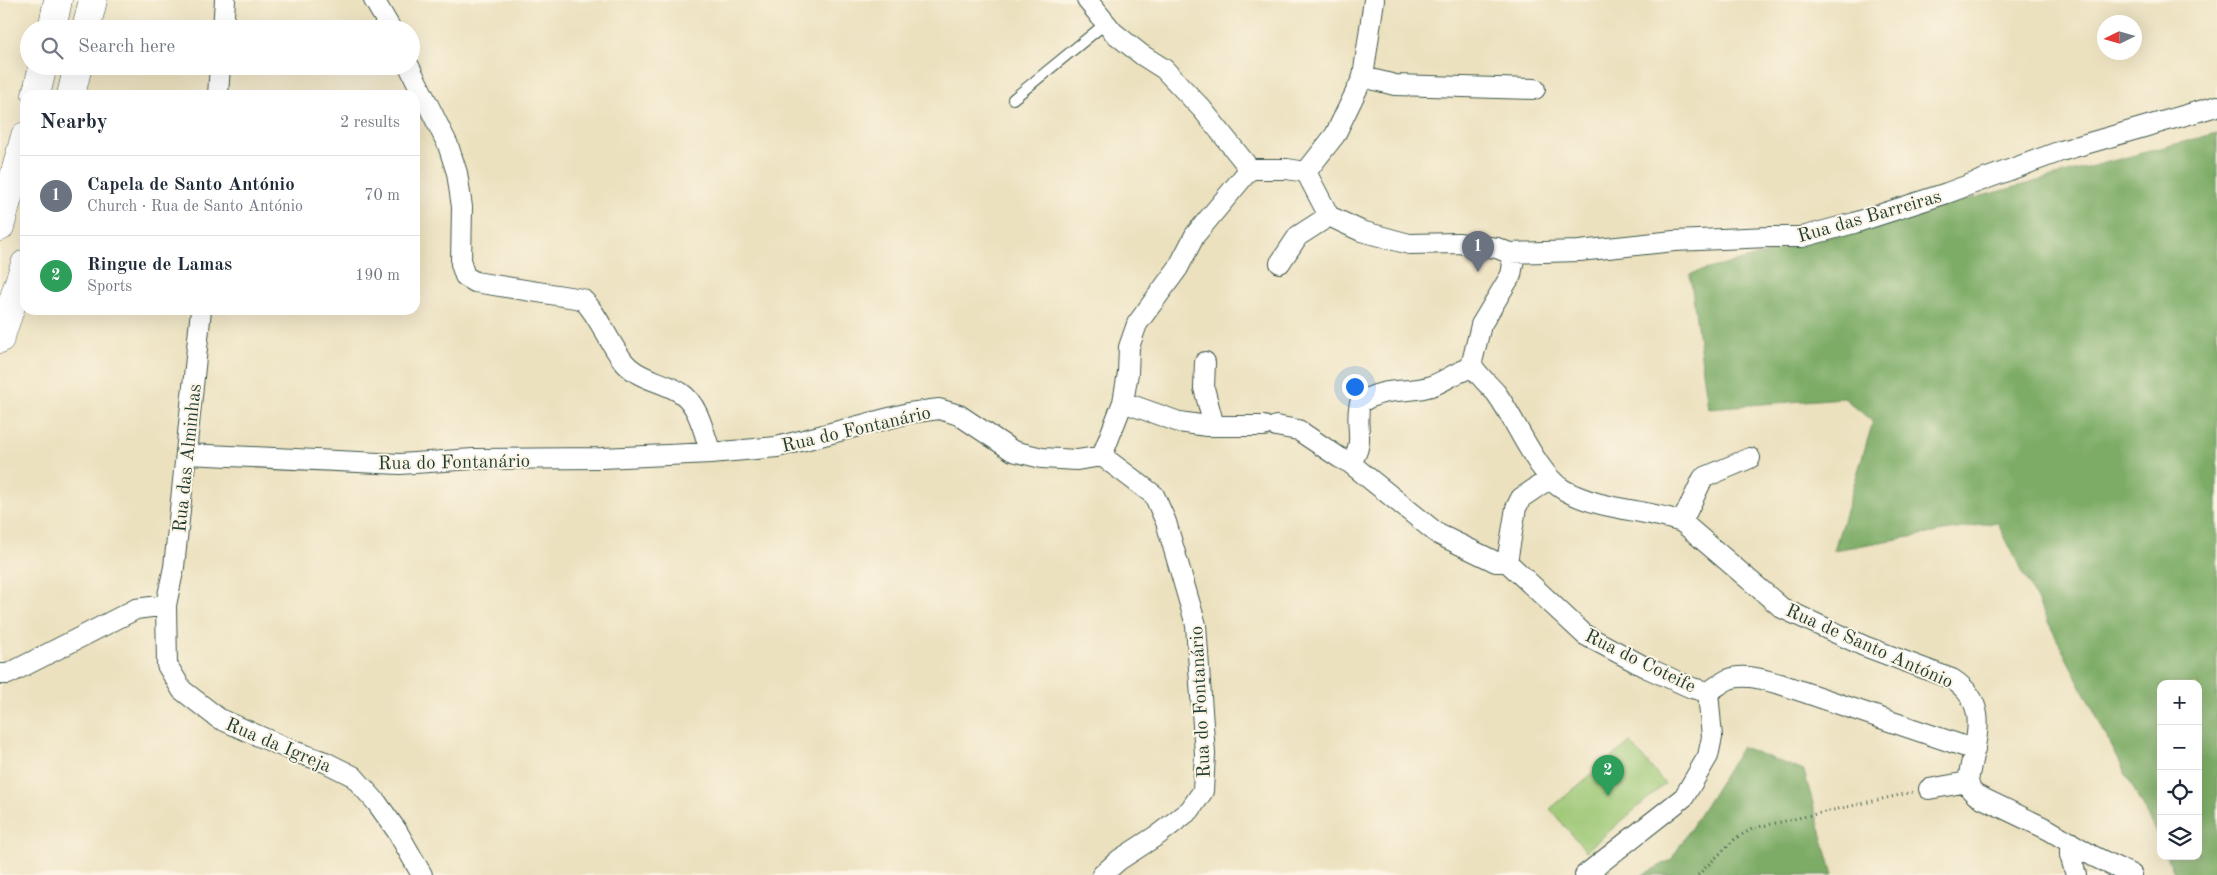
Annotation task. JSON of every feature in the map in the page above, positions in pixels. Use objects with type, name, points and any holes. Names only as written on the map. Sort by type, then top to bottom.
[{"type":"highway","points":[[54,20],[58,0]]},
{"type":"highway","points":[[88,20],[93,0]]},
{"type":"highway","points":[[37,90],[41,75]]},
{"type":"highway","points":[[72,90],[76,75]]},
{"type":"highway","points":[[0,227],[20,154]]},
{"type":"highway","points":[[0,339],[20,279]]},
{"type":"street","points":[[224,20],[225,0]]},
{"type":"street","points":[[374,0],[386,20]]},
{"type":"street","points":[[1087,0],[1113,32],[1142,55],[1164,69],[1202,109],[1250,169]]},
{"type":"street","points":[[1306,172],[1335,135],[1363,77],[1374,0]]},
{"type":"street","points":[[218,90],[219,75]]},
{"type":"street","points":[[413,75],[448,145],[457,173],[462,207],[461,264],[465,276],[475,282],[582,299],[626,364],[644,377],[680,393],[688,400],[694,408],[712,453]]},
{"type":"street","points":[[1363,77],[1395,85],[1536,89]]},
{"type":"street","name":"Rua das Barreiras","points":[[1509,253],[1580,251],[1674,241],[1769,237],[1802,238],[1947,193],[2061,151],[2217,106]]},
{"type":"street","points":[[1250,169],[1287,169],[1306,172]]},
{"type":"street","points":[[1102,456],[1123,402],[1128,373],[1129,347],[1138,324],[1178,268],[1195,235],[1250,169]]},
{"type":"street","points":[[1306,172],[1330,216],[1361,232],[1409,244],[1458,243],[1497,248],[1509,253],[1513,264],[1511,275],[1480,324],[1473,354],[1473,367],[1459,370],[1434,385],[1380,392],[1360,403],[1357,414],[1360,446],[1350,462]]},
{"type":"street","points":[[1280,263],[1298,236],[1330,216]]},
{"type":"street","name":"Rua das Alminhas","points":[[166,605],[174,568],[200,315]]},
{"type":"street","points":[[1204,362],[1204,388],[1214,426]]},
{"type":"street","name":"Rua de Santo António","points":[[1473,367],[1495,393],[1550,479],[1562,489],[1589,501],[1682,522],[1782,608],[1864,646],[1952,679],[1960,684],[1969,692],[1978,717],[1978,731],[1968,782]]},
{"type":"street","name":"Rua do Coteife","points":[[1123,402],[1179,422],[1214,426],[1270,426],[1298,430],[1340,458],[1350,462],[1438,534],[1496,562],[1506,562],[1585,635],[1645,667],[1692,688],[1708,692],[1729,679],[1752,677],[1780,684],[1975,750]]},
{"type":"street","name":"Rua do Fontanário","points":[[187,454],[400,464],[473,459],[602,458],[712,453],[777,447],[908,413],[939,409],[960,415],[1013,451],[1042,458],[1077,460],[1102,456],[1154,495],[1166,522],[1196,625],[1205,754],[1203,791],[1190,810],[1159,834],[1119,860],[1102,875]]},
{"type":"street","points":[[1682,522],[1703,478],[1750,458]]},
{"type":"street","points":[[1506,562],[1516,508],[1521,498],[1550,479]]},
{"type":"street","points":[[0,674],[16,670],[136,609],[166,605]]},
{"type":"street","name":"Rua da Igreja","points":[[166,605],[167,665],[182,690],[218,718],[293,751],[325,762],[353,776],[377,803],[397,832],[422,875]]},
{"type":"street","points":[[1585,875],[1684,796],[1708,756],[1712,737],[1708,692]]},
{"type":"street","points":[[1929,789],[1968,782],[1971,790],[1976,795],[2049,830],[2093,856],[2132,875]]},
{"type":"street","points":[[2070,842],[2070,855],[2076,875]]},
{"type":"lane","points":[[1013,99],[1106,22]]},
{"type":"path","points":[[1698,875],[1736,838],[1754,828],[1929,789]]},
{"type":"green space","points":[[2217,133],[2217,875],[2175,875],[2169,860],[2202,860],[2202,680],[2157,680],[2157,835],[1997,522],[1834,550],[1873,422],[1844,398],[1708,408],[1690,274]]},
{"type":"green space","points":[[1630,742],[1665,784],[1586,851],[1550,809]]},
{"type":"green space","points":[[1742,747],[1804,771],[1833,875],[1642,875],[1671,860]]},
{"type":"place","name":"Capela de Santo António","points":[[1478,272]]},
{"type":"place","name":"Ringue de Lamas","points":[[1608,796]]}]
